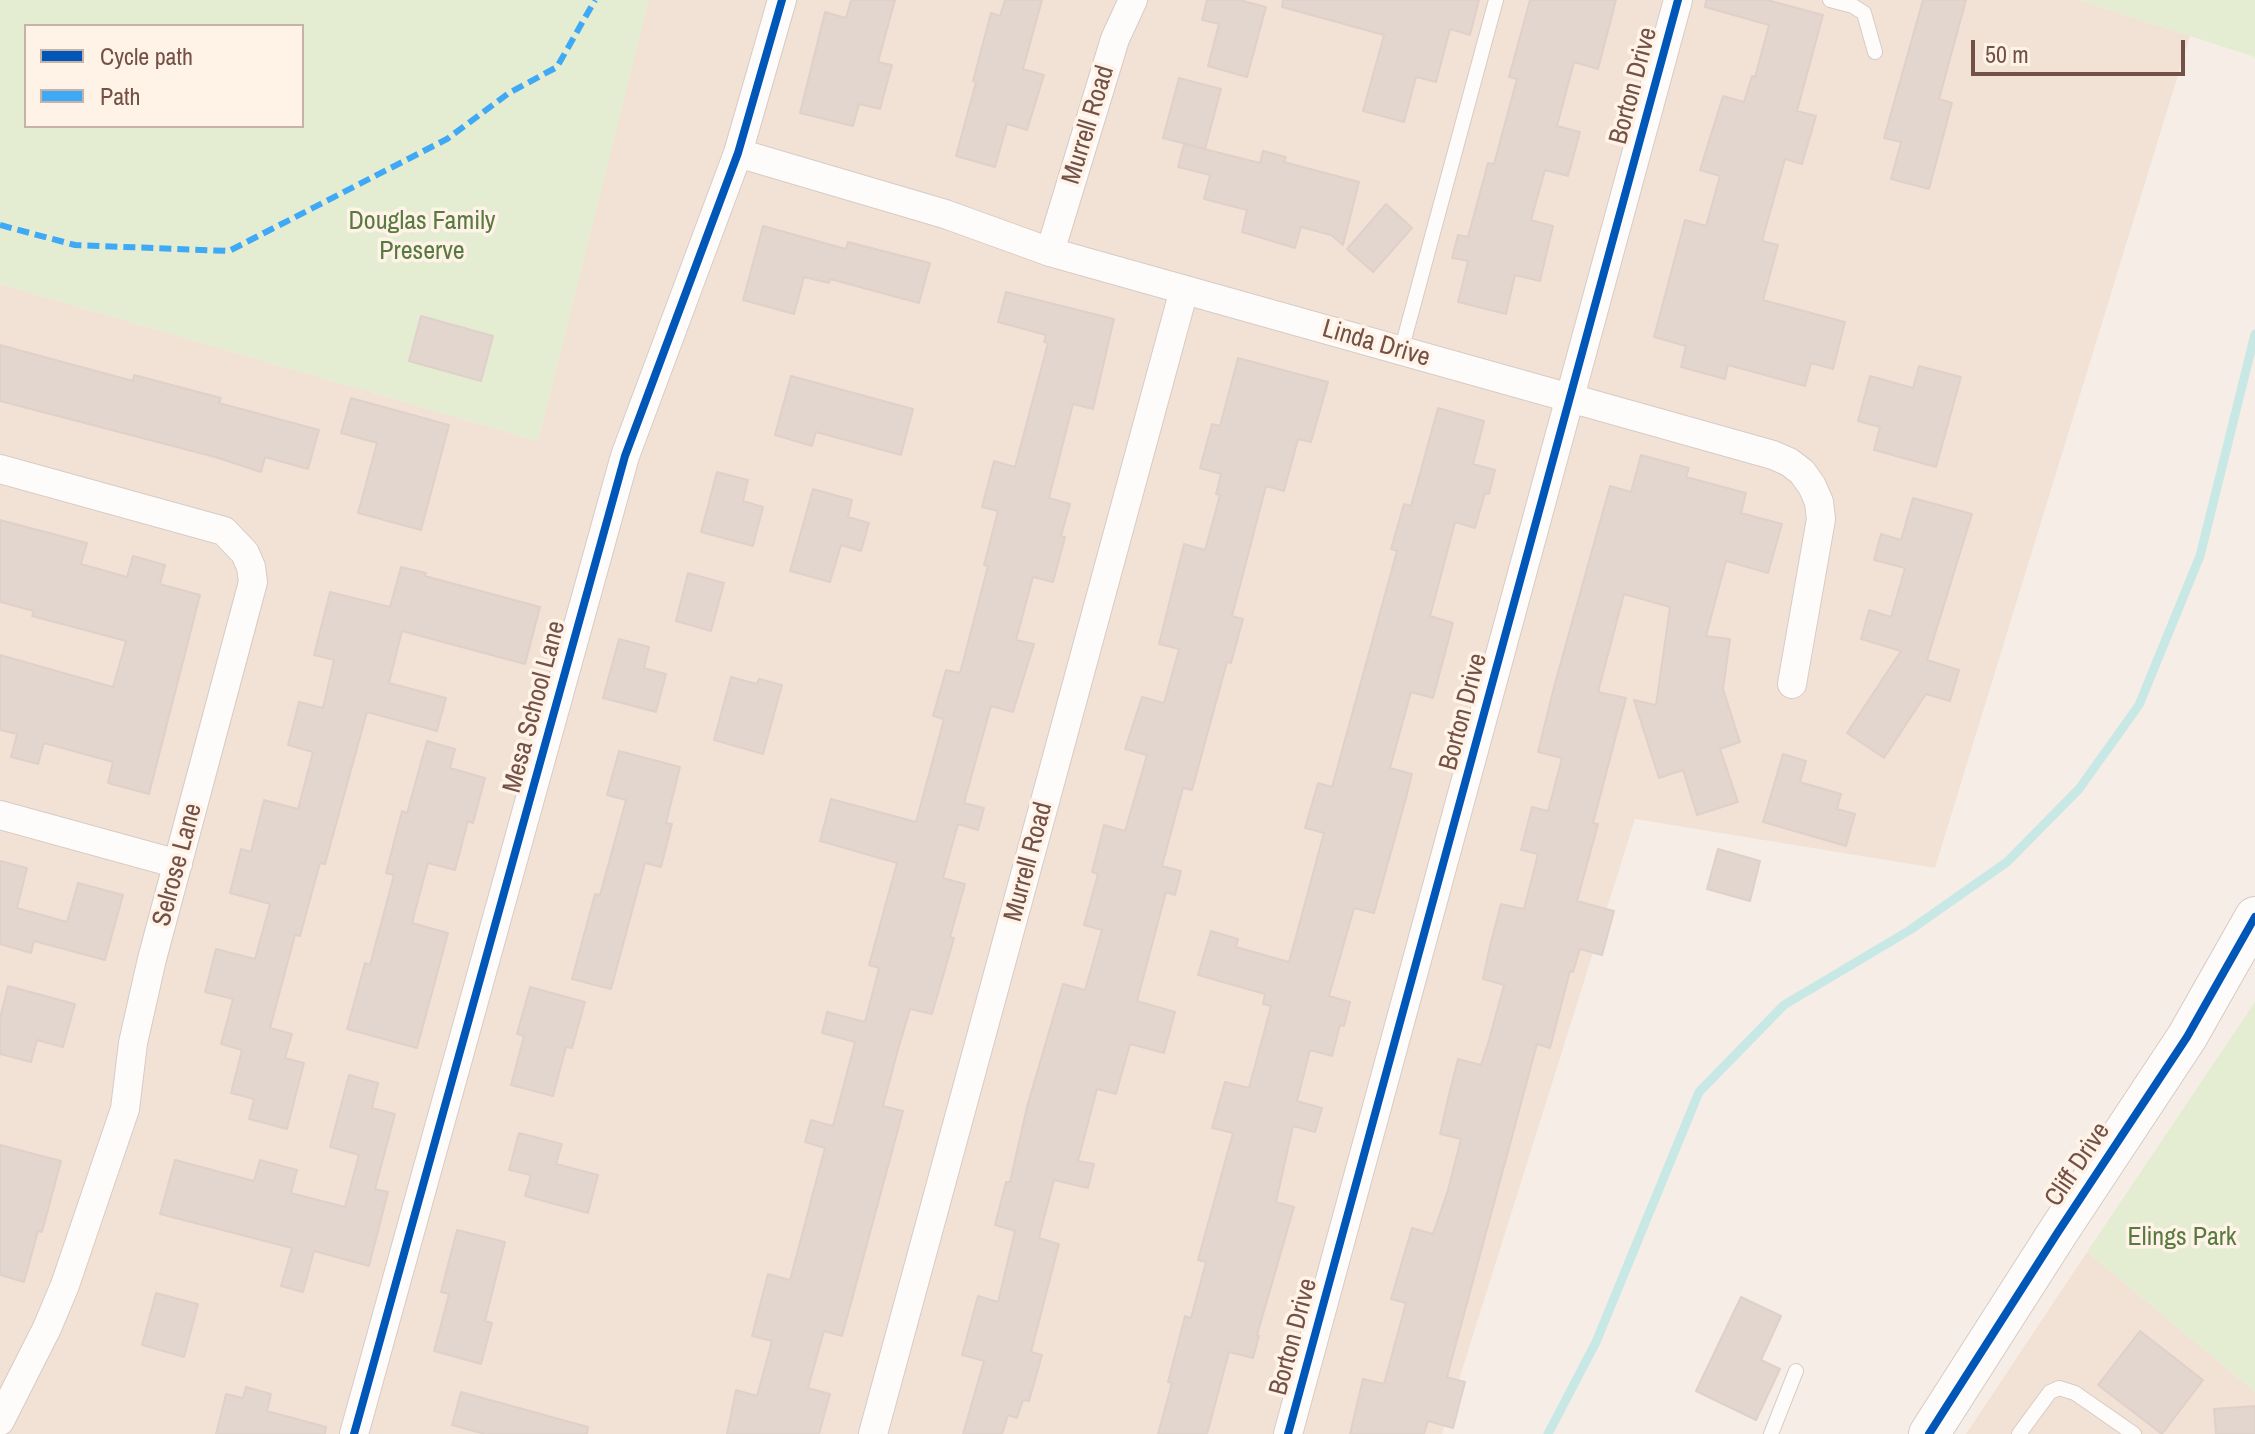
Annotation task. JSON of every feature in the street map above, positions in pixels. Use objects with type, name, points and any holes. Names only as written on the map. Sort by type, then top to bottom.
[{"type":"main road","name":"Cliff Drive","points":[[1937,1431],[2058,1232],[2187,1037],[2255,917]]},
{"type":"street","name":"Mesa School Lane","points":[[354,1434],[625,456],[738,153],[782,0]]},
{"type":"street","name":"Murrell Road","points":[[1050,252],[1115,39],[1133,0]]},
{"type":"street","name":"Borton Drive","points":[[1288,1434],[1678,0]]},
{"type":"street","name":"Linda Drive","points":[[738,153],[945,214],[1050,252],[1773,455],[1802,472],[1819,502],[1821,519],[1792,684]]},
{"type":"street","name":"Murrell Road","points":[[873,1434],[1184,290]]},
{"type":"street","name":"Selrose Lane","points":[[0,469],[209,525],[224,531],[245,553],[251,567],[251,597],[152,959],[133,1043],[125,1109],[65,1285],[0,1421]]},
{"type":"street","points":[[0,815],[178,864]]},
{"type":"lane","points":[[1401,351],[1496,0]]},
{"type":"lane","points":[[1830,0],[1853,6],[1864,13],[1875,52]]},
{"type":"lane","points":[[1771,1434],[1796,1371]]},
{"type":"lane","points":[[2019,1434],[2050,1392],[2059,1388],[2075,1393],[2134,1434]]},
{"type":"shaded area","points":[[648,0],[2079,0],[2190,36],[1935,868],[1635,819],[1442,1434],[0,1434],[0,284],[538,441]]},
{"type":"shaded area","points":[[2087,1252],[2255,1392],[2255,1434],[1966,1434]]},
{"type":"green space","name":"Douglas Family Preserve","points":[[0,0],[649,0],[538,441],[0,284]]},
{"type":"green space","points":[[2079,0],[2255,0],[2255,57],[2190,36]]},
{"type":"green space","name":"Elings Park","points":[[2255,1002],[2255,1392],[2087,1252]]},
{"type":"building","points":[[851,0],[895,0],[878,62],[892,65],[880,109],[859,104],[853,126],[800,113],[825,12],[846,18]]},
{"type":"building","points":[[1005,0],[1042,0],[1023,69],[1044,75],[1027,130],[1007,124],[995,167],[956,156],[991,13],[1000,16]]},
{"type":"building","points":[[1207,0],[1240,0],[1266,7],[1247,77],[1208,66],[1219,24],[1202,20]]},
{"type":"building","points":[[1283,0],[1479,0],[1470,35],[1450,29],[1436,82],[1416,77],[1404,122],[1363,111],[1384,35],[1282,7]]},
{"type":"building","points":[[1530,0],[1616,0],[1598,69],[1574,62],[1557,126],[1580,132],[1568,176],[1545,170],[1531,220],[1553,226],[1540,281],[1515,275],[1506,314],[1458,302],[1468,261],[1452,258],[1458,235],[1468,237],[1488,163],[1494,164],[1517,79],[1509,77]]},
{"type":"building","points":[[1706,0],[1767,0],[1823,15],[1797,111],[1816,116],[1802,164],[1785,159],[1762,241],[1778,245],[1763,300],[1845,322],[1833,369],[1811,363],[1805,386],[1728,365],[1725,379],[1681,367],[1686,346],[1654,337],[1685,220],[1706,226],[1720,176],[1700,170],[1723,96],[1744,102],[1752,76],[1755,77],[1769,25],[1705,7]]},
{"type":"building","points":[[1923,0],[1966,0],[1939,99],[1952,103],[1929,189],[1891,179],[1901,142],[1884,138]]},
{"type":"building","points":[[1179,78],[1221,89],[1205,149],[1163,138]]},
{"type":"building","points":[[1184,144],[1260,163],[1263,151],[1286,157],[1284,162],[1359,182],[1343,245],[1331,235],[1301,227],[1295,248],[1242,232],[1247,210],[1204,199],[1210,175],[1178,167]]},
{"type":"building","points":[[1386,204],[1412,228],[1373,272],[1347,249]]},
{"type":"building","points":[[763,226],[846,249],[848,242],[930,263],[919,303],[830,279],[829,283],[804,277],[794,314],[743,300]]},
{"type":"building","points":[[1006,292],[1114,319],[1093,409],[1073,404],[1049,498],[1070,504],[1061,536],[1065,537],[1053,582],[1033,577],[1016,640],[1034,644],[1013,712],[991,706],[964,803],[984,808],[978,830],[958,824],[943,878],[965,884],[950,937],[954,938],[932,1014],[910,1009],[897,1053],[883,1106],[903,1111],[842,1336],[824,1331],[808,1388],[830,1394],[819,1434],[727,1434],[736,1390],[757,1396],[772,1341],[752,1336],[768,1274],[790,1280],[825,1148],[805,1142],[811,1120],[833,1126],[855,1042],[822,1033],[827,1012],[865,1022],[879,968],[869,965],[897,863],[820,841],[831,799],[916,822],[944,719],[933,716],[946,670],[960,673],[988,566],[984,565],[998,511],[982,507],[994,461],[1015,467],[1048,343],[1044,342],[1046,335],[998,322]]},
{"type":"building","points":[[421,316],[493,336],[481,381],[409,361]]},
{"type":"building","points":[[0,345],[133,381],[134,375],[221,398],[219,403],[319,430],[308,469],[265,457],[261,472],[0,401]]},
{"type":"building","points":[[1238,358],[1328,382],[1311,442],[1298,439],[1284,491],[1266,486],[1232,616],[1243,619],[1231,663],[1227,662],[1192,790],[1183,788],[1162,866],[1181,871],[1175,895],[1166,892],[1137,1001],[1175,1012],[1164,1053],[1130,1044],[1116,1094],[1097,1089],[1078,1161],[1094,1164],[1088,1188],[1054,1180],[1039,1238],[1059,1244],[1031,1352],[1042,1355],[1029,1401],[1023,1400],[1017,1418],[1008,1415],[1002,1434],[963,1434],[984,1361],[962,1355],[978,1296],[998,1302],[1015,1231],[995,1225],[1006,1182],[1010,1182],[1027,1107],[1063,984],[1085,990],[1102,930],[1084,925],[1098,874],[1092,872],[1104,825],[1125,831],[1147,755],[1125,749],[1142,697],[1164,703],[1179,649],[1159,644],[1184,544],[1205,550],[1220,495],[1216,494],[1221,474],[1200,468],[1212,424],[1220,426]]},
{"type":"building","points":[[1919,366],[1961,377],[1936,467],[1874,450],[1880,427],[1858,421],[1870,376],[1913,388]]},
{"type":"building","points":[[791,376],[913,409],[901,455],[816,432],[812,446],[775,435]]},
{"type":"building","points":[[351,398],[449,425],[421,530],[358,513],[377,443],[341,433]]},
{"type":"building","points":[[1438,408],[1484,421],[1473,464],[1495,470],[1475,528],[1455,522],[1430,616],[1453,623],[1433,698],[1411,692],[1390,768],[1412,774],[1406,798],[1374,913],[1354,908],[1329,996],[1350,1002],[1344,1026],[1340,1025],[1332,1056],[1310,1050],[1297,1101],[1322,1108],[1315,1132],[1293,1126],[1276,1202],[1294,1207],[1253,1358],[1229,1352],[1207,1434],[1158,1434],[1185,1316],[1191,1318],[1206,1262],[1198,1260],[1233,1133],[1212,1128],[1225,1082],[1249,1088],[1271,1006],[1263,1004],[1265,994],[1198,975],[1211,931],[1238,939],[1236,947],[1289,962],[1324,833],[1305,828],[1318,783],[1332,787],[1397,551],[1391,549],[1404,504],[1411,506]]},
{"type":"building","points":[[1641,455],[1689,468],[1686,477],[1746,493],[1741,513],[1782,524],[1768,573],[1726,561],[1706,636],[1730,639],[1723,689],[1740,742],[1720,749],[1738,802],[1697,815],[1683,770],[1659,778],[1634,700],[1656,705],[1670,607],[1624,594],[1598,692],[1626,698],[1593,823],[1598,824],[1577,901],[1614,911],[1602,955],[1580,949],[1573,972],[1570,971],[1550,1048],[1537,1044],[1447,1377],[1465,1382],[1453,1428],[1428,1421],[1424,1434],[1350,1434],[1363,1379],[1384,1384],[1406,1303],[1391,1299],[1412,1228],[1433,1234],[1448,1190],[1461,1139],[1440,1134],[1458,1059],[1481,1065],[1504,985],[1483,979],[1501,904],[1524,909],[1538,854],[1521,850],[1532,807],[1548,811],[1562,758],[1538,752],[1554,687],[1610,486],[1631,492]]},
{"type":"building","points":[[717,472],[748,480],[743,501],[763,507],[753,546],[701,532]]},
{"type":"building","points":[[813,489],[852,500],[848,517],[869,523],[861,551],[841,545],[830,582],[790,571]]},
{"type":"building","points":[[1913,498],[1972,514],[1927,660],[1959,670],[1950,701],[1926,694],[1884,758],[1847,733],[1901,651],[1861,639],[1869,610],[1891,617],[1905,568],[1874,560],[1881,534],[1901,540]]},
{"type":"building","points":[[0,520],[87,543],[81,564],[127,577],[133,556],[165,565],[160,584],[200,595],[149,794],[108,783],[113,762],[44,743],[38,764],[11,757],[17,734],[0,730],[0,655],[113,687],[126,641],[32,616],[34,611],[0,602]]},
{"type":"building","points":[[401,567],[540,607],[525,664],[402,631],[389,683],[446,698],[437,731],[367,712],[325,864],[320,863],[300,936],[295,935],[270,1028],[292,1034],[285,1058],[304,1063],[287,1129],[249,1119],[254,1099],[231,1093],[242,1050],[221,1044],[233,999],[205,992],[216,949],[255,959],[270,904],[230,893],[241,849],[251,852],[264,800],[298,809],[313,752],[288,745],[299,702],[323,708],[334,660],[314,655],[330,592],[390,607]]},
{"type":"building","points":[[688,573],[724,583],[711,631],[676,621]]},
{"type":"building","points":[[619,639],[649,647],[644,668],[666,674],[656,712],[603,698]]},
{"type":"building","points":[[731,677],[757,684],[759,679],[782,685],[763,754],[714,740]]},
{"type":"building","points":[[427,741],[455,749],[450,768],[485,778],[473,823],[468,821],[455,870],[428,863],[412,923],[448,933],[417,1048],[347,1029],[365,963],[370,965],[394,875],[386,873],[402,811],[407,813]]},
{"type":"building","points":[[619,751],[680,767],[666,823],[672,824],[661,867],[645,863],[611,989],[572,979],[595,894],[600,895],[626,800],[607,795]]},
{"type":"building","points":[[1783,754],[1806,761],[1800,782],[1841,794],[1837,809],[1855,814],[1846,846],[1763,822]]},
{"type":"building","points":[[1718,849],[1760,861],[1750,901],[1707,889]]},
{"type":"building","points":[[0,861],[27,868],[17,908],[67,922],[78,883],[123,895],[105,960],[34,941],[31,953],[0,944]]},
{"type":"building","points":[[8,986],[75,1004],[63,1047],[37,1040],[31,1062],[0,1054],[0,1018]]},
{"type":"building","points":[[530,987],[585,1002],[572,1048],[566,1047],[553,1096],[511,1085],[524,1036],[517,1034]]},
{"type":"building","points":[[349,1075],[378,1083],[372,1108],[395,1114],[375,1189],[388,1192],[369,1266],[314,1251],[303,1292],[281,1286],[292,1248],[160,1214],[175,1160],[254,1181],[260,1160],[297,1170],[291,1193],[345,1207],[359,1155],[330,1147]]},
{"type":"building","points":[[519,1133],[562,1144],[556,1164],[598,1175],[588,1213],[525,1196],[531,1175],[509,1170]]},
{"type":"building","points":[[0,1145],[61,1161],[42,1232],[38,1231],[24,1282],[0,1275]]},
{"type":"building","points":[[457,1230],[505,1242],[485,1321],[492,1323],[481,1364],[434,1351],[449,1294],[441,1292]]},
{"type":"building","points":[[156,1293],[198,1304],[184,1357],[142,1345]]},
{"type":"building","points":[[1741,1297],[1781,1316],[1761,1360],[1780,1369],[1756,1420],[1696,1391]]},
{"type":"building","points":[[2140,1331],[2203,1380],[2162,1434],[2098,1385]]},
{"type":"building","points":[[246,1387],[271,1394],[267,1411],[326,1427],[325,1434],[216,1434],[226,1394],[243,1398]]},
{"type":"building","points":[[461,1392],[588,1427],[587,1434],[485,1434],[452,1425]]},
{"type":"building","points":[[2255,1406],[2255,1434],[2216,1434],[2214,1409]]},
{"type":"waterway","points":[[1548,1434],[1596,1342],[1699,1092],[1784,1005],[1910,930],[2007,862],[2079,789],[2139,705],[2200,556],[2255,334]]},
{"type":"marked path","points":[[0,225],[75,245],[229,251],[447,139],[509,93],[557,67],[595,0]]},
{"type":"cycle path","points":[[354,1434],[625,456],[738,153],[782,0]]},
{"type":"cycle path","points":[[1288,1434],[1678,0]]},
{"type":"cycle path","points":[[1929,1434],[2187,1037],[2255,917]]}]
